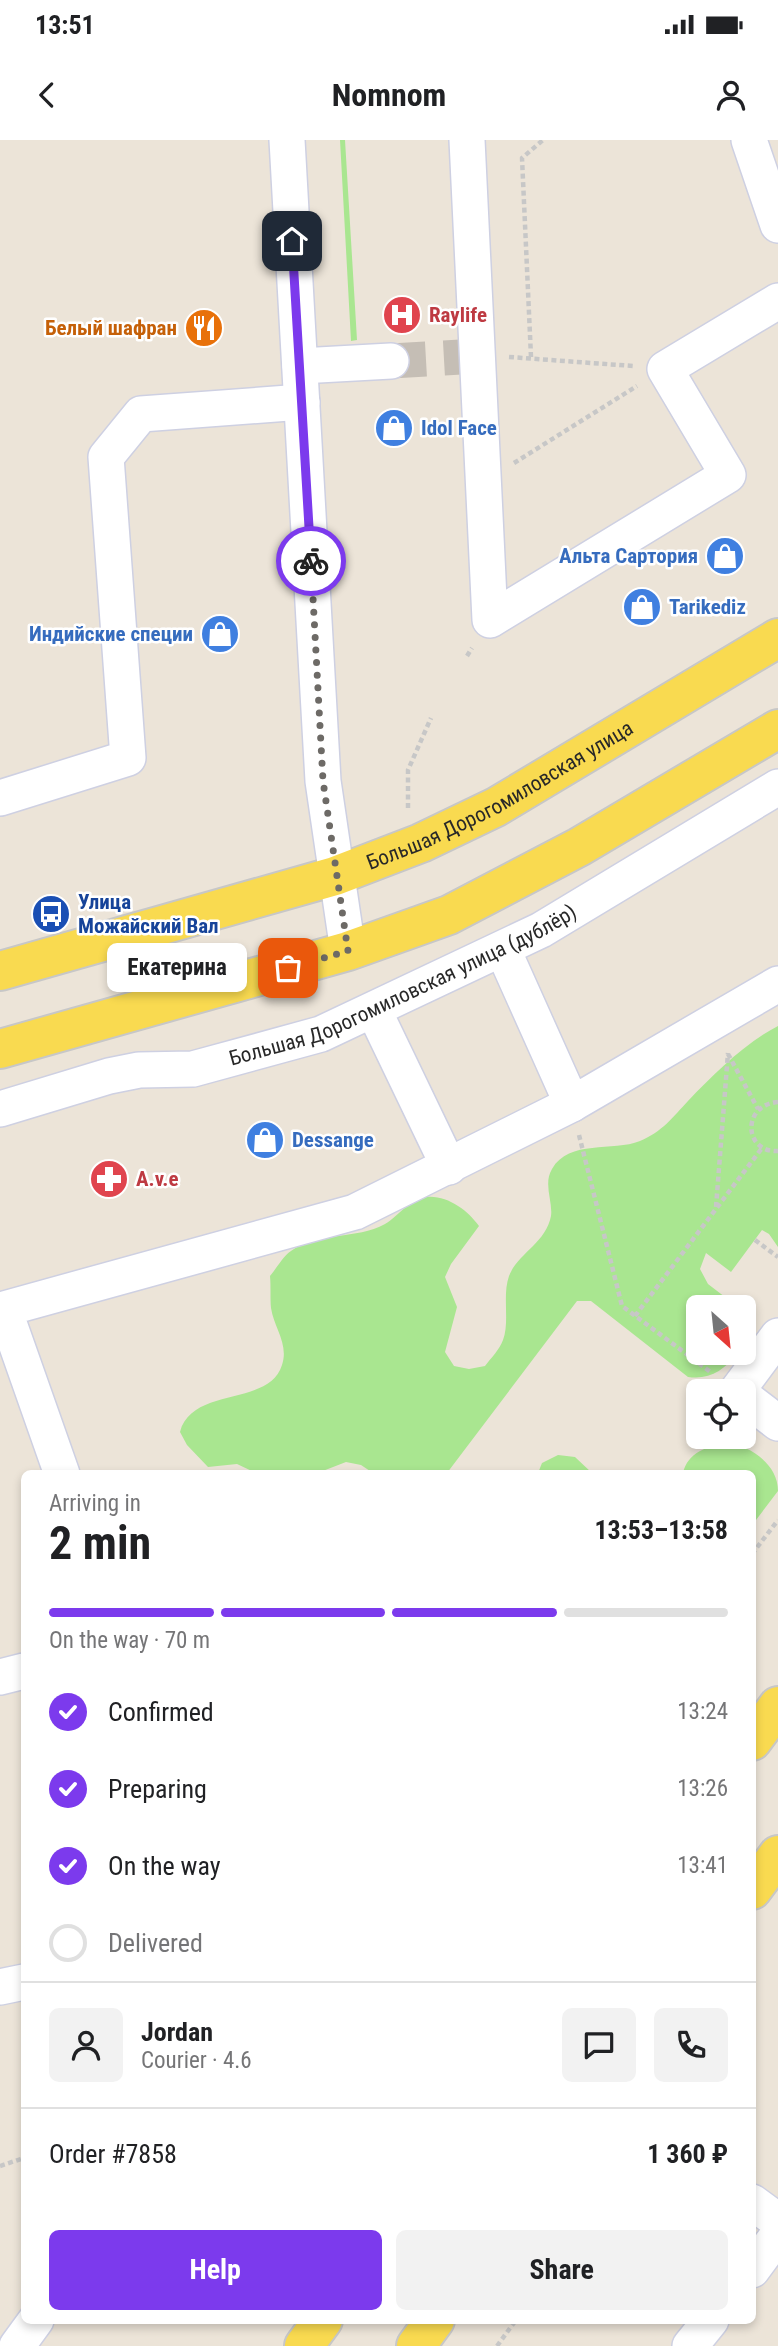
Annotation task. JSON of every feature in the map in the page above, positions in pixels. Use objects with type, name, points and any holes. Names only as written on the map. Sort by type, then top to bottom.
[{"type":"main road","name":"Большая Дорогомиловская улица","points":[[0,971],[335,876],[421,843],[496,807],[778,638]]},
{"type":"main road","points":[[0,1049],[348,951],[449,915],[506,887],[683,788],[778,729]]},
{"type":"main road","points":[[756,1736],[778,1706]]},
{"type":"main road","points":[[756,1885],[778,1855]]},
{"type":"main road","points":[[304,2346],[320,2324]]},
{"type":"main road","points":[[416,2346],[432,2324]]},
{"type":"street","points":[[287,140],[323,781],[348,951]]},
{"type":"street","points":[[467,140],[469,356],[482,483],[490,620],[728,475],[665,369],[778,301]]},
{"type":"street","points":[[749,140],[778,225]]},
{"type":"street","points":[[300,366],[391,361]]},
{"type":"street","points":[[0,798],[128,758],[106,457],[141,414],[302,402]]},
{"type":"street","name":"Большая Дорогомиловская улица (дублёр)","points":[[0,1109],[119,1074],[139,1070],[193,1069],[226,1063],[321,1034],[374,1011],[408,991],[503,950],[776,792]]},
{"type":"street","points":[[503,950],[572,1104]]},
{"type":"street","points":[[61,1470],[5,1309],[355,1212],[572,1104],[778,984]]},
{"type":"street","points":[[374,1011],[449,1167]]},
{"type":"street","points":[[731,1379],[778,1336]]},
{"type":"street","points":[[756,1406],[778,1423]]},
{"type":"street","points":[[0,1677],[21,1672]]},
{"type":"street","points":[[0,1987],[21,1983]]},
{"type":"street","points":[[756,2205],[778,2221]]},
{"type":"street","points":[[756,2265],[778,2235]]},
{"type":"street","points":[[17,2346],[33,2324]]},
{"type":"street","points":[[690,2346],[708,2324]]},
{"type":"path","points":[[531,357],[522,158],[543,140]]},
{"type":"path","points":[[469,356],[531,357],[665,369]]},
{"type":"path","points":[[482,483],[665,369]]},
{"type":"path","points":[[408,808],[408,770],[430,718]]},
{"type":"path","points":[[711,1023],[758,1109]]},
{"type":"path","points":[[716,1208],[728,1053]]},
{"type":"path","points":[[778,1102],[768,1103],[758,1109],[752,1118],[751,1129],[754,1140],[762,1148],[778,1151]]},
{"type":"path","points":[[572,1104],[622,1307],[719,1379]]},
{"type":"path","points":[[635,1316],[762,1148]]},
{"type":"path","points":[[755,1240],[778,1257]]},
{"type":"path","points":[[756,1550],[778,1520]]},
{"type":"path","points":[[0,2166],[21,2159]]},
{"type":"path","points":[[497,2346],[513,2324]]},
{"type":"green space","points":[[340,140],[345,140],[357,340],[351,341]]},
{"type":"green space","points":[[778,1026],[778,1247],[769,1234],[762,1230],[731,1272],[706,1253],[700,1269],[708,1284],[722,1295],[686,1295],[686,1365],[726,1365],[722,1369],[703,1377],[688,1377],[591,1301],[577,1301],[449,1470],[368,1470],[361,1465],[346,1462],[325,1470],[250,1470],[237,1464],[208,1467],[187,1445],[180,1432],[187,1418],[199,1408],[262,1387],[274,1378],[282,1365],[284,1350],[271,1308],[270,1276],[285,1256],[313,1241],[374,1229],[390,1221],[414,1201],[425,1197],[441,1198],[456,1204],[479,1226],[451,1264],[445,1277],[457,1307],[445,1352],[454,1366],[469,1369],[485,1366],[500,1347],[505,1333],[509,1276],[544,1234],[548,1225],[551,1210],[548,1181],[552,1169],[560,1160],[580,1150],[629,1144],[655,1133],[667,1124],[708,1080],[754,1041]]},
{"type":"green space","points":[[705,1449],[747,1449],[768,1464],[777,1481],[778,1491],[756,1520],[756,1470],[684,1470],[693,1455]]},
{"type":"green space","points":[[558,1455],[575,1457],[589,1470],[539,1470],[542,1463]]},
{"type":"tunnel","points":[[391,361],[461,357]]},
{"type":"way so far","points":[[288,968],[348,951],[323,781],[311,561]]},
{"type":"place","name":"Raylife","points":[[402,315]]},
{"type":"place","name":"Белый шафран","points":[[204,328]]},
{"type":"place","name":"Idol Face","points":[[394,428]]},
{"type":"place","name":"Альта Сартория","points":[[725,556]]},
{"type":"place","name":"Tarikediz","points":[[642,607]]},
{"type":"place","name":"Индийские специи","points":[[220,634]]},
{"type":"place","name":"Улица Можайский Вал","points":[[51,914]]},
{"type":"place","name":"Екатерина","points":[[288,968]]},
{"type":"place","name":"Dessange","points":[[265,1140]]},
{"type":"place","name":"A.v.e","points":[[109,1179]]},
{"type":"route","points":[[292,241],[311,561]]}]
